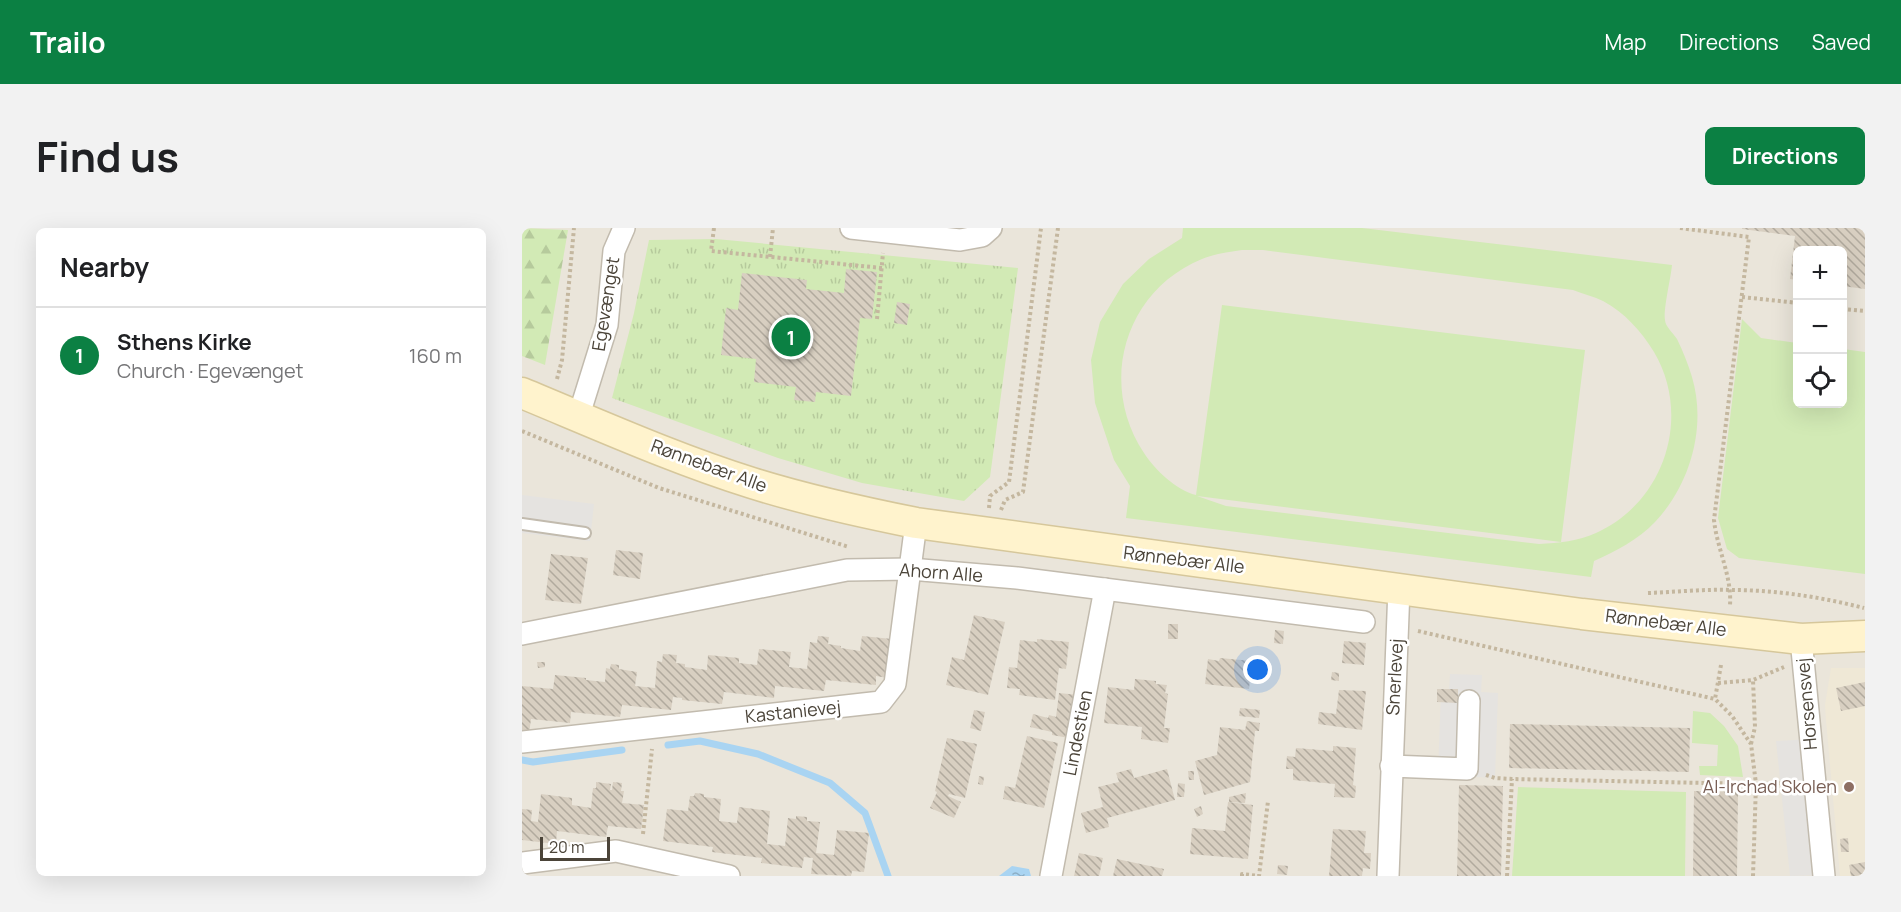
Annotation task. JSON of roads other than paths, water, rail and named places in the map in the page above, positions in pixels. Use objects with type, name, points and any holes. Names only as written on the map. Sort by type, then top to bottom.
[{"type":"main road","name":"Rønnebær Alle","points":[[522,393],[684,459],[751,483],[838,508],[916,523],[998,521],[1399,588],[1802,649],[1865,636]]},
{"type":"street","name":"Egevænget","points":[[579,416],[606,325],[614,251],[624,228]]},
{"type":"street","points":[[851,228],[960,240],[982,236],[991,228]]},
{"type":"street","name":"Kastanievej","points":[[522,742],[881,702],[895,684],[916,523]]},
{"type":"street","name":"Ahorn Alle","points":[[522,634],[847,570],[910,569],[1017,578],[1364,622]]},
{"type":"street","name":"Snerlevej","points":[[1388,876],[1399,588]]},
{"type":"street","name":"Lindestien","points":[[1051,876],[1105,590]]},
{"type":"street","name":"Horsensvej","points":[[1802,649],[1824,876]]},
{"type":"street","points":[[1391,766],[1467,769],[1469,701]]},
{"type":"street","points":[[522,863],[616,852],[729,876]]},
{"type":"lane","points":[[522,525],[585,533]]},
{"type":"water","points":[[1012,866],[1029,869],[1031,876],[999,876]]},
{"type":"waterway","points":[[668,745],[700,741],[758,754],[830,783],[865,813],[888,876]]},
{"type":"waterway","points":[[522,760],[533,762],[622,750]]},
{"type":"place","name":"Sthens Kirke","points":[[791,337]]},
{"type":"place","name":"Al-Irchad Skolen","points":[[1849,787]]}]
